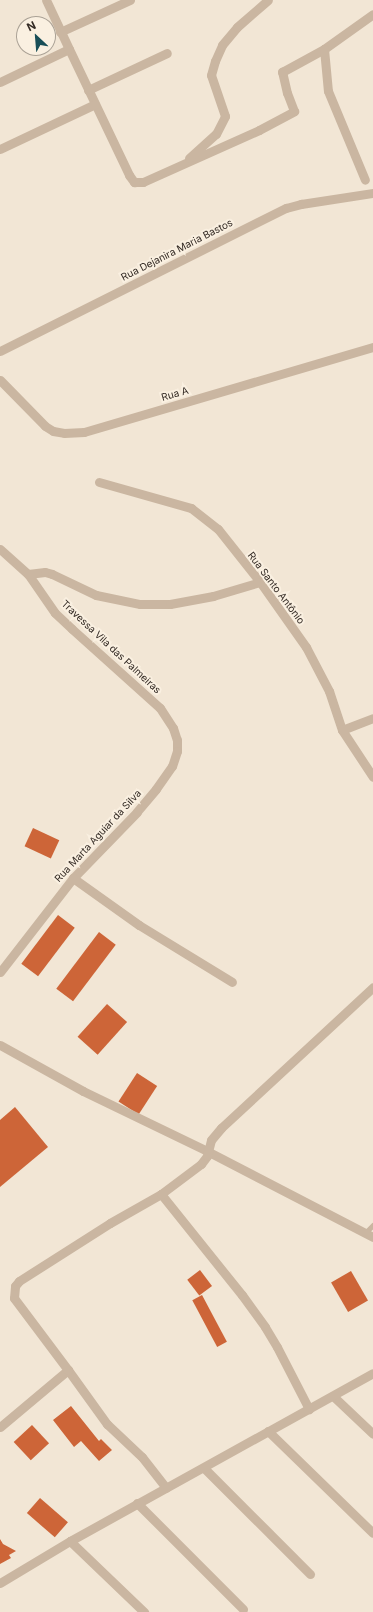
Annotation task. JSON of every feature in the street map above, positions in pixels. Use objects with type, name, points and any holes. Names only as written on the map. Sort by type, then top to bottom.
[{"type":"street","points":[[46,0],[68,49],[129,175],[134,182],[143,182],[259,130],[294,110],[287,93],[282,72],[324,49],[373,14]]},
{"type":"street","points":[[60,32],[130,0]]},
{"type":"street","points":[[182,164],[216,134],[225,116],[211,75],[214,61],[222,45],[237,28],[268,0]]},
{"type":"street","points":[[0,82],[68,49]]},
{"type":"street","points":[[324,49],[328,91],[365,180]]},
{"type":"street","points":[[88,90],[167,53]]},
{"type":"street","points":[[0,149],[95,104]]},
{"type":"street","name":"Rua Dejanira Maria Bastos","points":[[0,351],[286,208],[301,204],[373,193]]},
{"type":"street","name":"Rua A","points":[[0,380],[45,426],[53,431],[64,433],[77,432],[373,347]]},
{"type":"street","name":"Rua Santo Antônio","points":[[99,482],[115,488],[170,501],[191,508],[218,529],[290,623],[329,691],[342,730],[373,777]]},
{"type":"street","name":"Travessa Vila das Palmeiras","points":[[0,549],[28,574],[55,613],[160,708],[173,728],[177,751]]},
{"type":"street","points":[[28,574],[45,572],[96,595],[140,604],[170,604],[198,599],[260,582]]},
{"type":"street","points":[[342,730],[373,718]]},
{"type":"street","name":"Rua Marta Aguiar da Silva","points":[[0,972],[73,878],[137,812],[172,766],[177,751]]},
{"type":"street","points":[[73,878],[138,925],[232,982]]},
{"type":"street","points":[[166,1488],[142,1457],[107,1424],[14,1298],[15,1286],[19,1281],[110,1223],[161,1194],[201,1164],[205,1160],[211,1140],[222,1128],[373,986]]},
{"type":"street","points":[[0,1045],[124,1113],[207,1151],[369,1235]]},
{"type":"street","points":[[161,1194],[242,1295],[265,1327],[278,1347],[308,1409]]},
{"type":"street","points":[[0,1427],[68,1370]]},
{"type":"street","points":[[0,1583],[137,1503],[204,1468],[373,1373]]},
{"type":"street","points":[[333,1396],[373,1434]]},
{"type":"street","points":[[268,1431],[373,1533]]},
{"type":"street","points":[[204,1468],[310,1574]]},
{"type":"street","points":[[137,1503],[243,1609]]},
{"type":"street","points":[[70,1541],[144,1612]]},
{"type":"lane","points":[[369,1235],[373,1225]]},
{"type":"building","points":[[33,828],[59,840],[51,858],[25,846]]},
{"type":"building","points":[[58,915],[75,928],[38,976],[21,964]]},
{"type":"building","points":[[99,932],[116,945],[73,1001],[56,989]]},
{"type":"building","points":[[107,1004],[127,1022],[98,1055],[78,1037]]},
{"type":"building","points":[[137,1073],[157,1086],[139,1115],[118,1102]]},
{"type":"building","points":[[15,1107],[48,1147],[0,1187],[0,1120]]},
{"type":"building","points":[[200,1270],[212,1286],[199,1296],[187,1280]]},
{"type":"building","points":[[351,1271],[368,1300],[348,1312],[331,1282]]},
{"type":"building","points":[[202,1295],[227,1342],[217,1347],[192,1300]]},
{"type":"building","points":[[71,1406],[99,1441],[101,1439],[112,1450],[99,1461],[81,1441],[74,1447],[53,1420]]},
{"type":"building","points":[[32,1425],[49,1443],[31,1460],[14,1442]]},
{"type":"building","points":[[40,1498],[68,1522],[55,1537],[27,1513]]},
{"type":"building","points":[[0,1539],[3,1544],[16,1551],[9,1555],[11,1558],[0,1564]]}]
